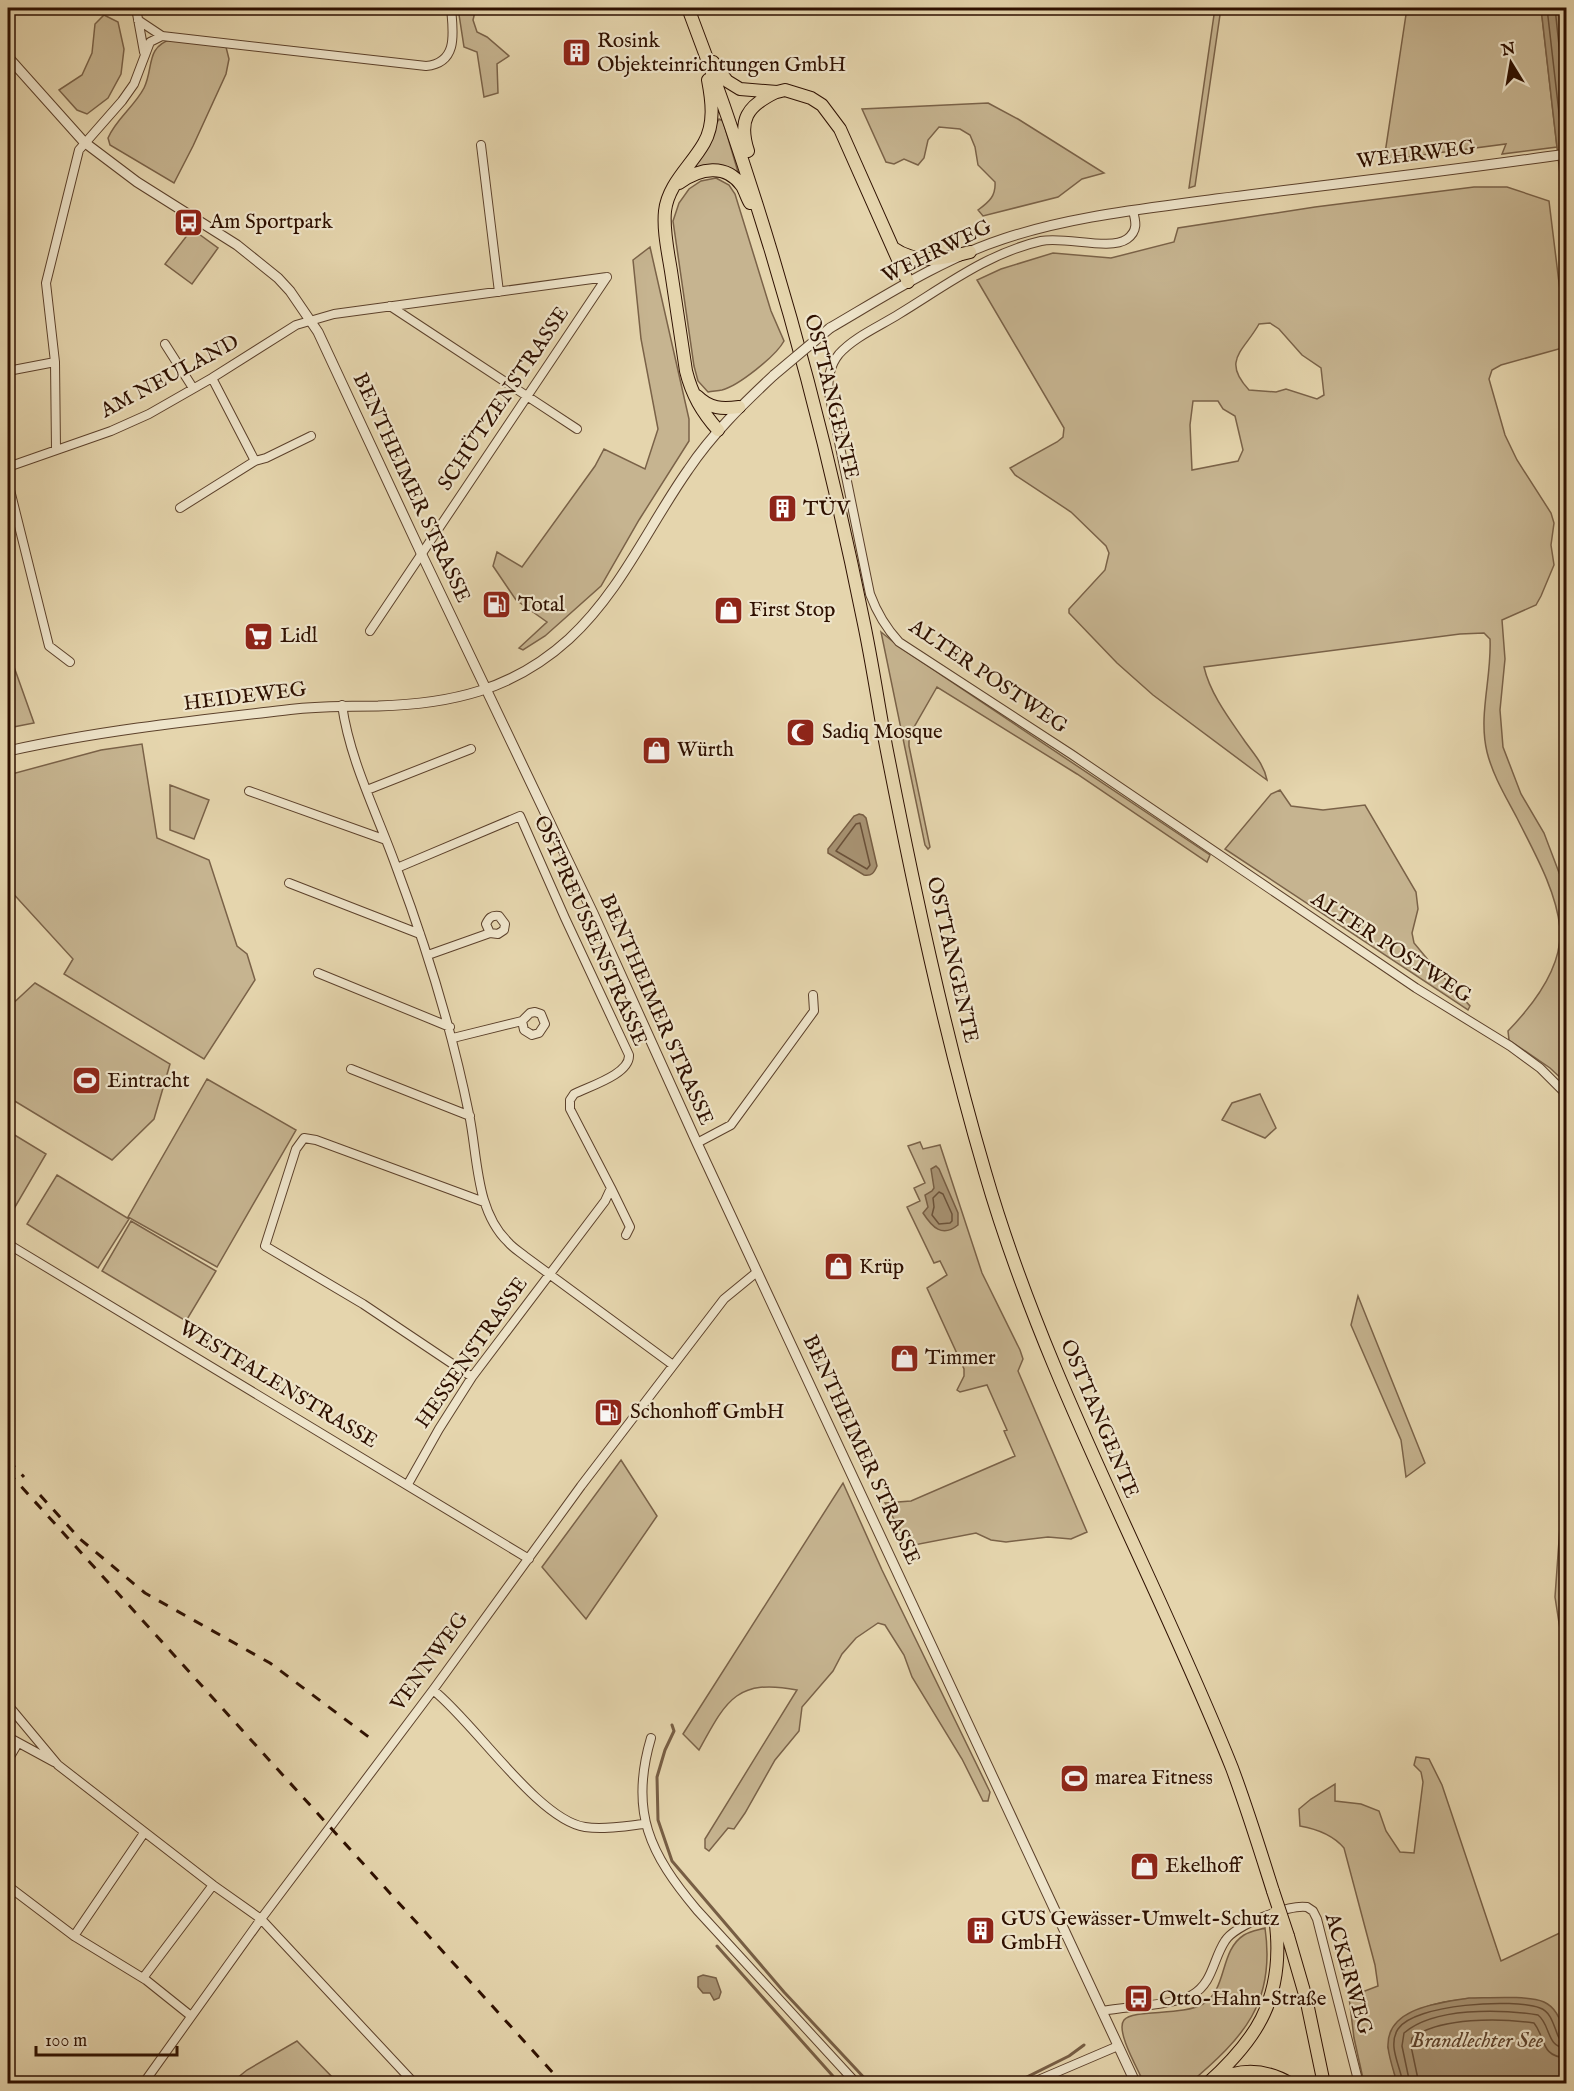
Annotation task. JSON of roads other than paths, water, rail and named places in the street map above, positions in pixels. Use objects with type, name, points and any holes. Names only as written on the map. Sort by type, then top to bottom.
[{"type":"main road","name":"OSTTANGENTE","points":[[688,8],[756,200],[815,406],[861,609],[886,745],[936,987],[962,1093],[987,1180],[1019,1277],[1060,1381],[1200,1692],[1233,1772],[1273,1891],[1283,1936]]},
{"type":"main road","points":[[702,43],[721,74],[732,85],[740,89],[777,92]]},
{"type":"main road","points":[[702,43],[712,98],[710,125],[704,144],[666,202],[665,222],[686,371],[698,405],[718,430]]},
{"type":"main road","points":[[756,200],[751,160],[743,137],[743,126],[748,114],[755,104],[777,92],[785,90],[811,98],[832,117],[840,129],[908,282]]},
{"type":"main road","points":[[674,187],[691,174],[703,170],[713,169],[729,174],[743,188],[766,237]]},
{"type":"main road","points":[[893,248],[913,258],[925,259],[946,258],[970,252]]},
{"type":"main road","points":[[691,390],[705,404],[717,408],[739,407]]},
{"type":"main road","points":[[1209,2084],[1255,2034],[1273,1988],[1283,1936]]},
{"type":"main road","points":[[1283,1936],[1306,1998],[1324,2084]]},
{"type":"main road","points":[[1209,2084],[1232,2074],[1257,2072],[1277,2076],[1291,2084]]},
{"type":"street","points":[[136,8],[144,52]]},
{"type":"street","points":[[138,20],[162,36],[432,66],[446,57],[452,45],[454,35],[451,8]]},
{"type":"street","points":[[56,449],[55,362],[46,283],[60,232],[74,163],[84,142],[122,101],[134,84],[144,52],[150,42],[162,36]]},
{"type":"street","name":"BENTHEIMER STRASSE","points":[[8,57],[84,142],[137,182],[258,260],[290,291],[318,332],[597,923],[697,1143],[1136,2084]]},
{"type":"street","points":[[481,145],[499,292]]},
{"type":"street","name":"WEHRWEG","points":[[487,690],[538,663],[568,640],[591,616],[613,591],[688,470],[718,430],[739,407],[830,328],[908,282],[1001,239],[1038,229],[1133,211],[1566,154]]},
{"type":"street","name":"ALTER POSTWEG","points":[[1133,211],[1137,225],[1126,240],[1107,244],[1057,239],[1004,253],[980,263],[864,335],[838,355],[829,376],[829,393],[875,609],[899,642],[1071,754],[1416,988],[1510,1046],[1540,1068],[1566,1094]]},
{"type":"street","name":"AM NEULAND","points":[[8,467],[111,431],[149,414],[296,326],[310,320],[390,306],[607,278]]},
{"type":"street","name":"SCHÜTZENSTRASSE","points":[[370,631],[607,278]]},
{"type":"street","points":[[390,306],[577,429]]},
{"type":"street","points":[[165,344],[193,388]]},
{"type":"street","points":[[8,371],[55,362]]},
{"type":"street","points":[[212,378],[255,461]]},
{"type":"street","points":[[180,508],[255,461],[311,436]]},
{"type":"street","points":[[8,482],[49,646],[70,662]]},
{"type":"street","name":"HEIDEWEG","points":[[8,751],[155,726],[342,705],[379,706],[411,703],[456,698],[487,690]]},
{"type":"street","points":[[342,705],[348,739],[428,955],[450,1027],[470,1116],[484,1202],[495,1225],[507,1241],[673,1365]]},
{"type":"street","points":[[367,790],[471,749]]},
{"type":"street","points":[[249,791],[386,840]]},
{"type":"street","name":"OSTPREUSSENSTRASSE","points":[[397,868],[520,816],[629,1055],[629,1061],[622,1071],[574,1094],[570,1100],[570,1108],[611,1188]]},
{"type":"street","points":[[289,883],[420,934]]},
{"type":"street","points":[[428,955],[490,933]]},
{"type":"street","points":[[318,974],[450,1027]]},
{"type":"street","points":[[697,1143],[731,1125],[814,1011],[813,995]]},
{"type":"street","points":[[453,1038],[522,1021]]},
{"type":"street","points":[[351,1069],[470,1116]]},
{"type":"street","points":[[472,1377],[363,1304],[265,1246],[296,1149],[304,1138],[316,1140],[484,1202]]},
{"type":"street","points":[[611,1188],[630,1227],[626,1234]]},
{"type":"street","points":[[550,1274],[605,1201],[611,1188]]},
{"type":"street","name":"WESTFALENSTRASSE","points":[[8,1244],[529,1558]]},
{"type":"street","name":"VENNWEG","points":[[143,2084],[261,1918],[673,1365],[724,1299],[757,1272]]},
{"type":"street","name":"HESSENSTRASSE","points":[[408,1484],[472,1377],[550,1274]]},
{"type":"street","points":[[433,1690],[462,1717],[543,1804],[560,1818],[585,1827],[644,1824]]},
{"type":"street","points":[[8,1705],[58,1765]]},
{"type":"street","points":[[8,1737],[58,1765],[144,1833],[261,1918],[415,2084]]},
{"type":"street","points":[[651,1738],[644,1774],[644,1824],[663,1865],[676,1884],[857,2084]]},
{"type":"street","points":[[8,1760],[18,1743]]},
{"type":"street","points":[[74,1936],[144,1833]]},
{"type":"street","points":[[143,1978],[213,1885]]},
{"type":"street","points":[[8,1886],[74,1936],[143,1978],[191,2016]]},
{"type":"street","name":"ACKERWEG","points":[[1102,2011],[1172,2001],[1192,1995],[1207,1981],[1223,1944],[1233,1932],[1284,1911],[1300,1906],[1307,1907],[1313,1911],[1317,1919],[1359,2084]]},
{"type":"street","points":[[1029,2084],[1118,2046]]},
{"type":"water","points":[[1541,8],[1566,8],[1566,226]]},
{"type":"water","points":[[859,814],[866,818],[877,866],[869,875],[864,875],[828,853],[828,849],[854,816]]},
{"type":"water","points":[[936,1166],[958,1213],[958,1225],[947,1231],[942,1231],[930,1223],[923,1213],[928,1207],[925,1195],[934,1188],[931,1169]]},
{"type":"water","points":[[703,1975],[716,1978],[721,1992],[719,1998],[714,2000],[710,1993],[703,1993],[698,1987],[698,1977]]},
{"type":"water","name":"Brandlechter See","points":[[1469,1998],[1528,1998],[1544,2002],[1552,2008],[1558,2016],[1565,2038],[1566,2083],[1397,2083],[1388,2047],[1390,2034],[1396,2023],[1417,2009]]},
{"type":"waterway","points":[[672,1725],[674,1731],[665,1750],[657,1777],[658,1820],[672,1861],[784,1992],[870,2084]]},
{"type":"waterway","points":[[717,1946],[840,2084]]},
{"type":"waterway","points":[[1013,2084],[1069,2056],[1084,2045]]},
{"type":"railway","points":[[8,1460],[24,1477]]},
{"type":"railway","points":[[8,1472],[563,2084]]},
{"type":"railway","points":[[40,1495],[80,1539],[145,1593],[270,1663],[370,1738]]},
{"type":"place","name":"Rosink Objekteinrichtungen GmbH","points":[[576,53]]},
{"type":"place","name":"Am Sportpark","points":[[189,222]]},
{"type":"place","name":"TÜV","points":[[782,509]]},
{"type":"place","name":"Total","points":[[497,605]]},
{"type":"place","name":"First Stop","points":[[728,610]]},
{"type":"place","name":"Lidl","points":[[259,636]]},
{"type":"place","name":"Sadiq Mosque","points":[[801,732]]},
{"type":"place","name":"Würth","points":[[656,750]]},
{"type":"place","name":"Eintracht","points":[[86,1081]]},
{"type":"place","name":"Krüp","points":[[838,1267]]},
{"type":"place","name":"Timmer","points":[[904,1358]]},
{"type":"place","name":"Schonhoff GmbH","points":[[609,1412]]},
{"type":"place","name":"marea Fitness","points":[[1074,1778]]},
{"type":"place","name":"Ekelhoff","points":[[1144,1866]]},
{"type":"place","name":"GUS Gewässer-Umwelt-Schutz GmbH","points":[[980,1931]]},
{"type":"place","name":"Otto-Hahn-Straße","points":[[1138,1999]]}]
